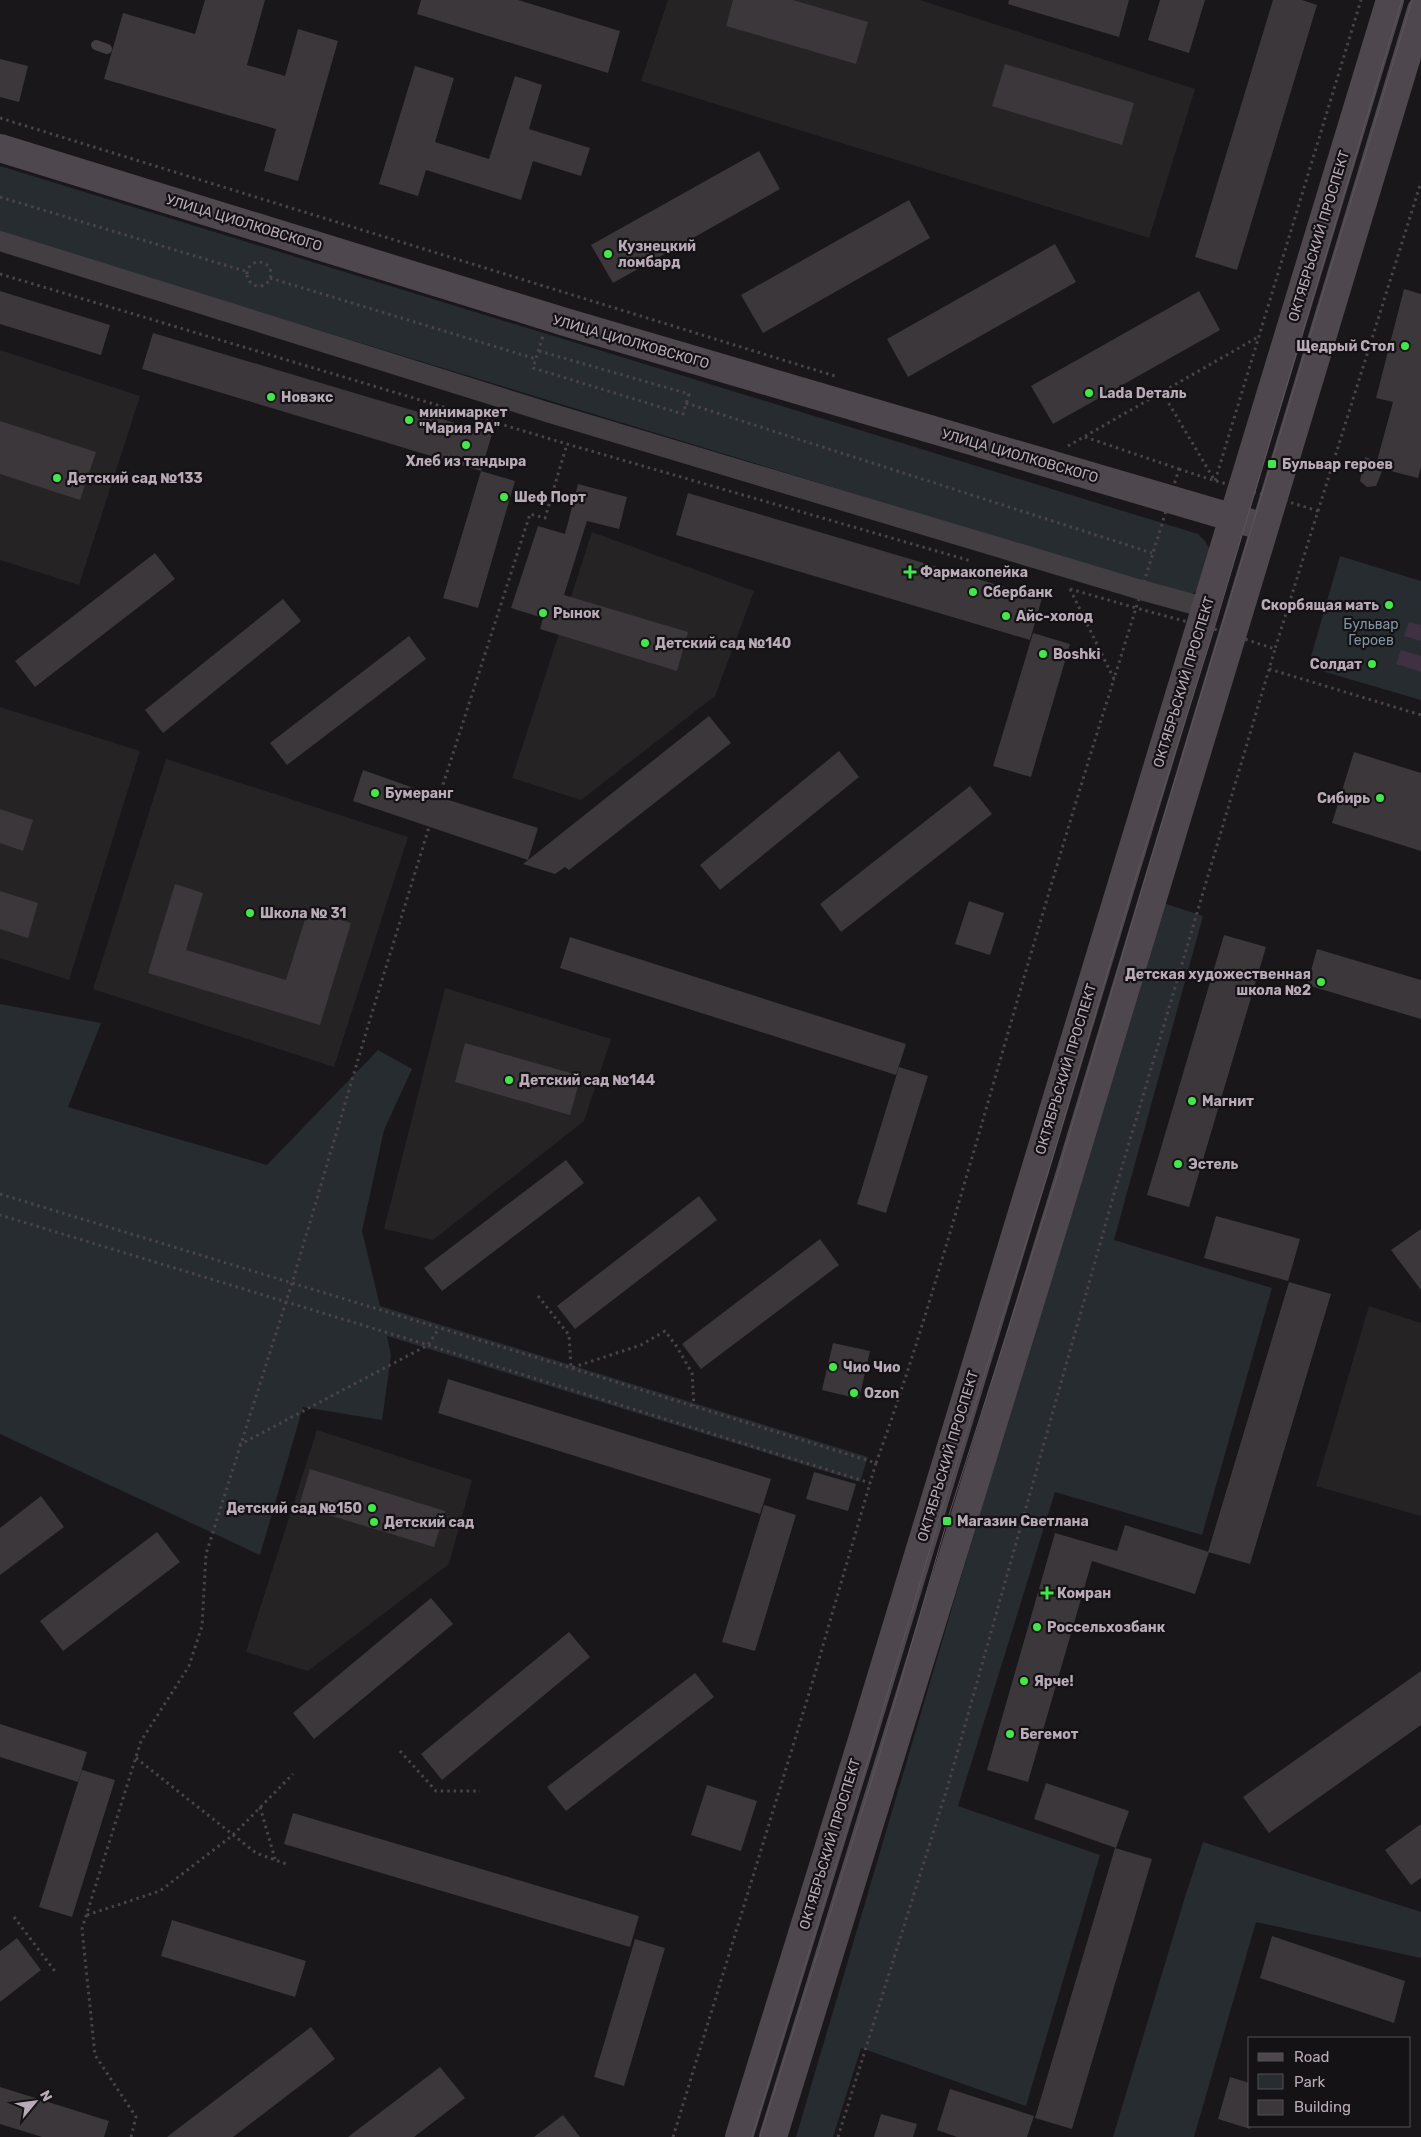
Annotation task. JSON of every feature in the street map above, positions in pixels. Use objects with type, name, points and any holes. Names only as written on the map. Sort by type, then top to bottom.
[{"type":"main road","name":"ОКТЯБРЬСКИЙ ПРОСПЕКТ","points":[[742,2136],[873,1758],[1068,1179],[1155,886],[1265,528],[1344,209],[1390,0]]},
{"type":"main road","name":"ОКТЯБРЬСКИЙ ПРОСПЕКТ","points":[[773,2137],[873,1758],[1234,518],[1344,209],[1421,10]]},
{"type":"main road","name":"УЛИЦА ЦИОЛКОВСКОГО","points":[[0,148],[565,322],[1265,528]]},
{"type":"street","points":[[0,241],[550,413],[1140,590],[1207,608]]},
{"type":"lane","points":[[96,45],[107,49]]},
{"type":"path","points":[[1162,392],[1214,481],[1361,0]]},
{"type":"path","points":[[0,118],[840,377]]},
{"type":"path","points":[[1318,511],[1421,182]]},
{"type":"path","points":[[0,197],[248,272]]},
{"type":"path","points":[[263,263],[269,268],[270,278],[265,284],[256,285],[249,281],[248,272],[253,264],[263,263]]},
{"type":"path","points":[[0,274],[567,444],[976,562]]},
{"type":"path","points":[[270,278],[536,359]]},
{"type":"path","points":[[1067,447],[1258,337]]},
{"type":"path","points":[[533,368],[683,414],[689,394],[539,350]]},
{"type":"path","points":[[686,403],[1152,553]]},
{"type":"path","points":[[1085,437],[1179,468]]},
{"type":"path","points":[[439,797],[530,514],[545,518],[567,444]]},
{"type":"path","points":[[673,2137],[811,1687],[876,1463],[892,1419],[949,1237],[1076,799],[1136,608],[1061,586]]},
{"type":"path","points":[[1070,589],[1114,679]]},
{"type":"path","points":[[838,2137],[949,1782],[1114,1194],[1275,650]]},
{"type":"path","points":[[1269,669],[1421,715]]},
{"type":"path","points":[[131,2137],[136,2117],[95,2055],[82,1929],[141,1741],[189,1666],[202,1626],[206,1554],[239,1445],[286,1303],[368,1026],[430,827]]},
{"type":"path","points":[[0,1194],[876,1463]]},
{"type":"path","points":[[0,1215],[428,1345],[870,1483]]},
{"type":"path","points":[[538,1296],[570,1335],[571,1368]]},
{"type":"path","points":[[239,1445],[428,1345],[439,1328]]},
{"type":"path","points":[[571,1368],[641,1346],[665,1331],[692,1373],[694,1406]]},
{"type":"path","points":[[400,1751],[436,1791],[480,1790]]},
{"type":"path","points":[[136,1758],[256,1852],[289,1865]]},
{"type":"path","points":[[86,1916],[160,1891],[233,1835],[293,1774]]},
{"type":"path","points":[[260,1807],[275,1860]]},
{"type":"path","points":[[14,1917],[57,1974]]},
{"type":"shaded area","points":[[668,0],[920,0],[1195,89],[1149,238],[641,81]]},
{"type":"shaded area","name":"Детский сад №133","points":[[0,350],[140,396],[79,585],[0,560]]},
{"type":"shaded area","name":"Детский сад №140","points":[[592,532],[754,591],[715,696],[581,800],[512,778]]},
{"type":"shaded area","points":[[1409,622],[1421,625],[1421,641],[1404,636]]},
{"type":"shaded area","points":[[1401,650],[1421,656],[1421,672],[1396,664]]},
{"type":"shaded area","points":[[0,707],[140,751],[69,980],[0,958]]},
{"type":"shaded area","name":"Школа № 31","points":[[166,759],[408,837],[334,1067],[93,989]]},
{"type":"shaded area","name":"Детский сад №144","points":[[445,988],[611,1039],[584,1121],[433,1240],[384,1229]]},
{"type":"shaded area","points":[[1369,1306],[1421,1323],[1421,1516],[1316,1486]]},
{"type":"shaded area","name":"Детский сад","points":[[317,1430],[472,1480],[449,1564],[308,1671],[246,1652]]},
{"type":"green space","points":[[0,166],[1198,534],[1211,551],[1200,588],[1192,594],[1180,593],[0,233]]},
{"type":"green space","name":"Бульвар Героев","points":[[1340,556],[1421,581],[1421,700],[1308,667]]},
{"type":"green space","points":[[1160,902],[1203,916],[1114,1240],[1272,1288],[1202,1535],[1055,1492],[958,1806],[1100,1855],[1026,2106],[861,2048],[833,2137],[796,2137]]},
{"type":"green space","points":[[0,1004],[101,1023],[68,1107],[267,1165],[378,1050],[412,1069],[384,1130],[362,1231],[380,1306],[868,1457],[860,1482],[387,1336],[391,1356],[382,1420],[303,1407],[260,1555],[0,1434]]},
{"type":"green space","points":[[1203,1842],[1421,1912],[1421,1958],[1256,1922],[1194,2137],[1113,2137],[1185,1897]]},
{"type":"building","points":[[205,0],[265,0],[247,65],[285,76],[298,29],[338,41],[298,181],[264,171],[276,129],[104,79],[123,13],[195,34]]},
{"type":"building","points":[[421,0],[518,0],[620,31],[608,73],[417,14]]},
{"type":"building","points":[[733,0],[793,0],[868,22],[856,64],[726,26]]},
{"type":"building","points":[[1009,0],[1129,0],[1119,37],[1008,4]]},
{"type":"building","points":[[1160,0],[1205,0],[1189,53],[1148,40]]},
{"type":"building","points":[[1273,0],[1302,0],[1317,5],[1237,270],[1195,257]]},
{"type":"building","points":[[0,59],[28,66],[19,102],[0,97]]},
{"type":"building","points":[[1005,64],[1134,103],[1122,145],[992,106]]},
{"type":"building","points":[[415,66],[454,78],[435,142],[489,159],[515,76],[542,85],[529,129],[590,148],[581,176],[533,161],[521,200],[426,170],[418,196],[379,184]]},
{"type":"building","points":[[759,151],[780,189],[613,283],[591,245]]},
{"type":"building","points":[[909,200],[930,238],[763,333],[741,295]]},
{"type":"building","points":[[1055,244],[1076,282],[908,377],[887,339]]},
{"type":"building","name":"Щедрый Стол","points":[[1404,289],[1421,294],[1421,467],[1418,478],[1383,469],[1376,486],[1367,487],[1360,481],[1365,457],[1377,461],[1393,402],[1376,398]]},
{"type":"building","points":[[0,291],[110,325],[101,355],[0,324]]},
{"type":"building","points":[[1199,291],[1220,330],[1053,424],[1031,386]]},
{"type":"building","points":[[153,333],[492,434],[481,471],[142,369]]},
{"type":"building","name":"Детский сад №133","points":[[0,421],[96,452],[80,500],[0,474]]},
{"type":"building","points":[[481,471],[515,481],[478,608],[443,598]]},
{"type":"building","points":[[578,484],[627,497],[619,529],[587,521],[564,595],[688,632],[677,671],[540,629],[543,618],[511,608],[538,526],[565,534]]},
{"type":"building","points":[[688,493],[1042,598],[1030,640],[676,535]]},
{"type":"building","points":[[155,553],[175,579],[35,687],[15,661]]},
{"type":"building","points":[[283,599],[301,621],[163,733],[145,710]]},
{"type":"building","points":[[1033,633],[1070,644],[1031,777],[993,766]]},
{"type":"building","points":[[409,636],[426,659],[287,765],[270,743]]},
{"type":"building","points":[[709,716],[731,743],[569,870],[565,867],[555,874],[523,864]]},
{"type":"building","points":[[839,751],[859,777],[720,890],[700,865]]},
{"type":"building","name":"Сибирь","points":[[1354,752],[1421,773],[1421,851],[1332,823]]},
{"type":"building","points":[[363,770],[439,797],[538,828],[528,860],[353,801]]},
{"type":"building","points":[[970,786],[992,814],[841,932],[820,904]]},
{"type":"building","points":[[0,809],[33,820],[23,851],[0,843]]},
{"type":"building","points":[[175,884],[203,893],[186,950],[286,980],[308,910],[351,923],[320,1025],[148,973]]},
{"type":"building","points":[[0,891],[38,903],[28,938],[0,929]]},
{"type":"building","points":[[969,901],[1004,913],[990,955],[955,944]]},
{"type":"building","points":[[1224,935],[1266,947],[1189,1207],[1147,1195]]},
{"type":"building","points":[[570,937],[906,1044],[896,1075],[560,968]]},
{"type":"building","points":[[1317,949],[1421,980],[1421,1019],[1307,985]]},
{"type":"building","name":"Детский сад №144","points":[[465,1043],[581,1076],[570,1115],[455,1082]]},
{"type":"building","points":[[899,1067],[928,1076],[886,1213],[857,1204]]},
{"type":"building","points":[[566,1160],[584,1183],[442,1291],[424,1268]]},
{"type":"building","points":[[699,1196],[717,1220],[575,1329],[557,1306]]},
{"type":"building","points":[[1216,1216],[1300,1239],[1288,1281],[1204,1258]]},
{"type":"building","points":[[1421,1229],[1421,1290],[1391,1250]]},
{"type":"building","points":[[820,1239],[839,1265],[701,1369],[682,1344]]},
{"type":"building","points":[[1289,1282],[1331,1294],[1250,1564],[1208,1552]]},
{"type":"building","points":[[833,1343],[870,1351],[859,1399],[822,1390]]},
{"type":"building","points":[[448,1379],[771,1479],[760,1514],[438,1413]]},
{"type":"building","name":"Детский сад №150","points":[[310,1469],[445,1511],[434,1547],[299,1506]]},
{"type":"building","points":[[814,1472],[856,1484],[848,1511],[806,1499]]},
{"type":"building","points":[[41,1496],[64,1527],[0,1575],[0,1528]]},
{"type":"building","points":[[764,1505],[796,1515],[755,1651],[722,1642]]},
{"type":"building","points":[[1125,1525],[1209,1552],[1195,1594],[1092,1561],[1028,1782],[987,1770],[1055,1533],[1117,1551]]},
{"type":"building","points":[[157,1532],[180,1562],[63,1651],[40,1621]]},
{"type":"building","points":[[431,1598],[453,1624],[314,1739],[293,1713]]},
{"type":"building","points":[[569,1632],[590,1657],[442,1780],[421,1754]]},
{"type":"building","points":[[1421,1671],[1421,1725],[1269,1833],[1243,1797]]},
{"type":"building","points":[[695,1673],[714,1697],[566,1811],[547,1787]]},
{"type":"building","points":[[0,1724],[87,1752],[78,1782],[0,1757]]},
{"type":"building","points":[[82,1770],[115,1780],[72,1917],[39,1907]]},
{"type":"building","points":[[1046,1783],[1129,1811],[1116,1848],[1034,1819]]},
{"type":"building","points":[[707,1785],[757,1801],[741,1851],[691,1835]]},
{"type":"building","points":[[293,1813],[639,1916],[630,1947],[284,1844]]},
{"type":"building","points":[[1421,1824],[1421,1878],[1411,1885],[1385,1850]]},
{"type":"building","points":[[1115,1848],[1152,1859],[1072,2129],[1035,2118]]},
{"type":"building","points":[[172,1920],[306,1961],[295,1997],[161,1956]]},
{"type":"building","points":[[1272,1936],[1405,1981],[1394,2023],[1260,1978]]},
{"type":"building","points":[[17,1938],[41,1970],[0,2002],[0,1951]]},
{"type":"building","points":[[635,1939],[665,1948],[624,2086],[594,2077]]},
{"type":"building","points":[[311,2027],[335,2059],[233,2137],[167,2137]]},
{"type":"building","points":[[440,2067],[465,2098],[414,2137],[348,2137]]},
{"type":"building","points":[[1230,2077],[1248,2082],[1248,2127],[1250,2129],[1218,2119]]},
{"type":"building","points":[[0,2087],[109,2121],[104,2137],[42,2137],[0,2124]]},
{"type":"building","points":[[950,2089],[1034,2116],[1027,2137],[957,2137],[937,2130]]},
{"type":"building","points":[[881,2114],[917,2124],[913,2137],[874,2137]]},
{"type":"building","points":[[563,2115],[580,2137],[534,2137]]},
{"type":"tram line","points":[[752,2137],[869,1757],[939,1518],[1048,1173],[1135,880],[1214,629],[1402,0]]},
{"type":"tram line","points":[[760,2137],[878,1760],[947,1521],[1057,1176],[1144,882],[1412,0]]},
{"type":"place","name":"Кузнецкий ломбард","points":[[608,254]]},
{"type":"place","name":"Щедрый Стол","points":[[1405,346]]},
{"type":"place","name":"Lada Dеталь","points":[[1089,393]]},
{"type":"place","name":"Новэкс","points":[[271,397]]},
{"type":"place","name":"минимаркет \"Мария РА\"","points":[[409,420]]},
{"type":"place","name":"Хлеб из тандыра","points":[[466,445]]},
{"type":"place","name":"Бульвар героев","points":[[1272,464]]},
{"type":"place","name":"Детский сад №133","points":[[57,478]]},
{"type":"place","name":"Шеф Порт","points":[[504,497]]},
{"type":"place","name":"Фармакопейка","points":[[910,572]]},
{"type":"place","name":"Сбербанк","points":[[973,592]]},
{"type":"place","name":"Скорбящая мать","points":[[1389,605]]},
{"type":"place","name":"Рынок","points":[[543,613]]},
{"type":"place","name":"Айс-холод","points":[[1006,616]]},
{"type":"place","name":"Детский сад №140","points":[[645,643]]},
{"type":"place","name":"Boshki","points":[[1043,654]]},
{"type":"place","name":"Солдат","points":[[1372,664]]},
{"type":"place","name":"Бумеранг","points":[[375,793]]},
{"type":"place","name":"Сибирь","points":[[1380,798]]},
{"type":"place","name":"Школа № 31","points":[[250,913]]},
{"type":"place","name":"Детская художественная школа №2","points":[[1321,982]]},
{"type":"place","name":"Детский сад №144","points":[[509,1080]]},
{"type":"place","name":"Магнит","points":[[1192,1101]]},
{"type":"place","name":"Эстель","points":[[1178,1164]]},
{"type":"place","name":"Чио Чио","points":[[833,1367]]},
{"type":"place","name":"Ozon","points":[[854,1393]]},
{"type":"place","name":"Детский сад №150","points":[[372,1508]]},
{"type":"place","name":"Магазин Светлана","points":[[947,1521]]},
{"type":"place","name":"Детский сад","points":[[374,1522]]},
{"type":"place","name":"Комран","points":[[1047,1593]]},
{"type":"place","name":"Россельхозбанк","points":[[1037,1627]]},
{"type":"place","name":"Ярче!","points":[[1024,1681]]},
{"type":"place","name":"Бегемот","points":[[1010,1734]]}]
